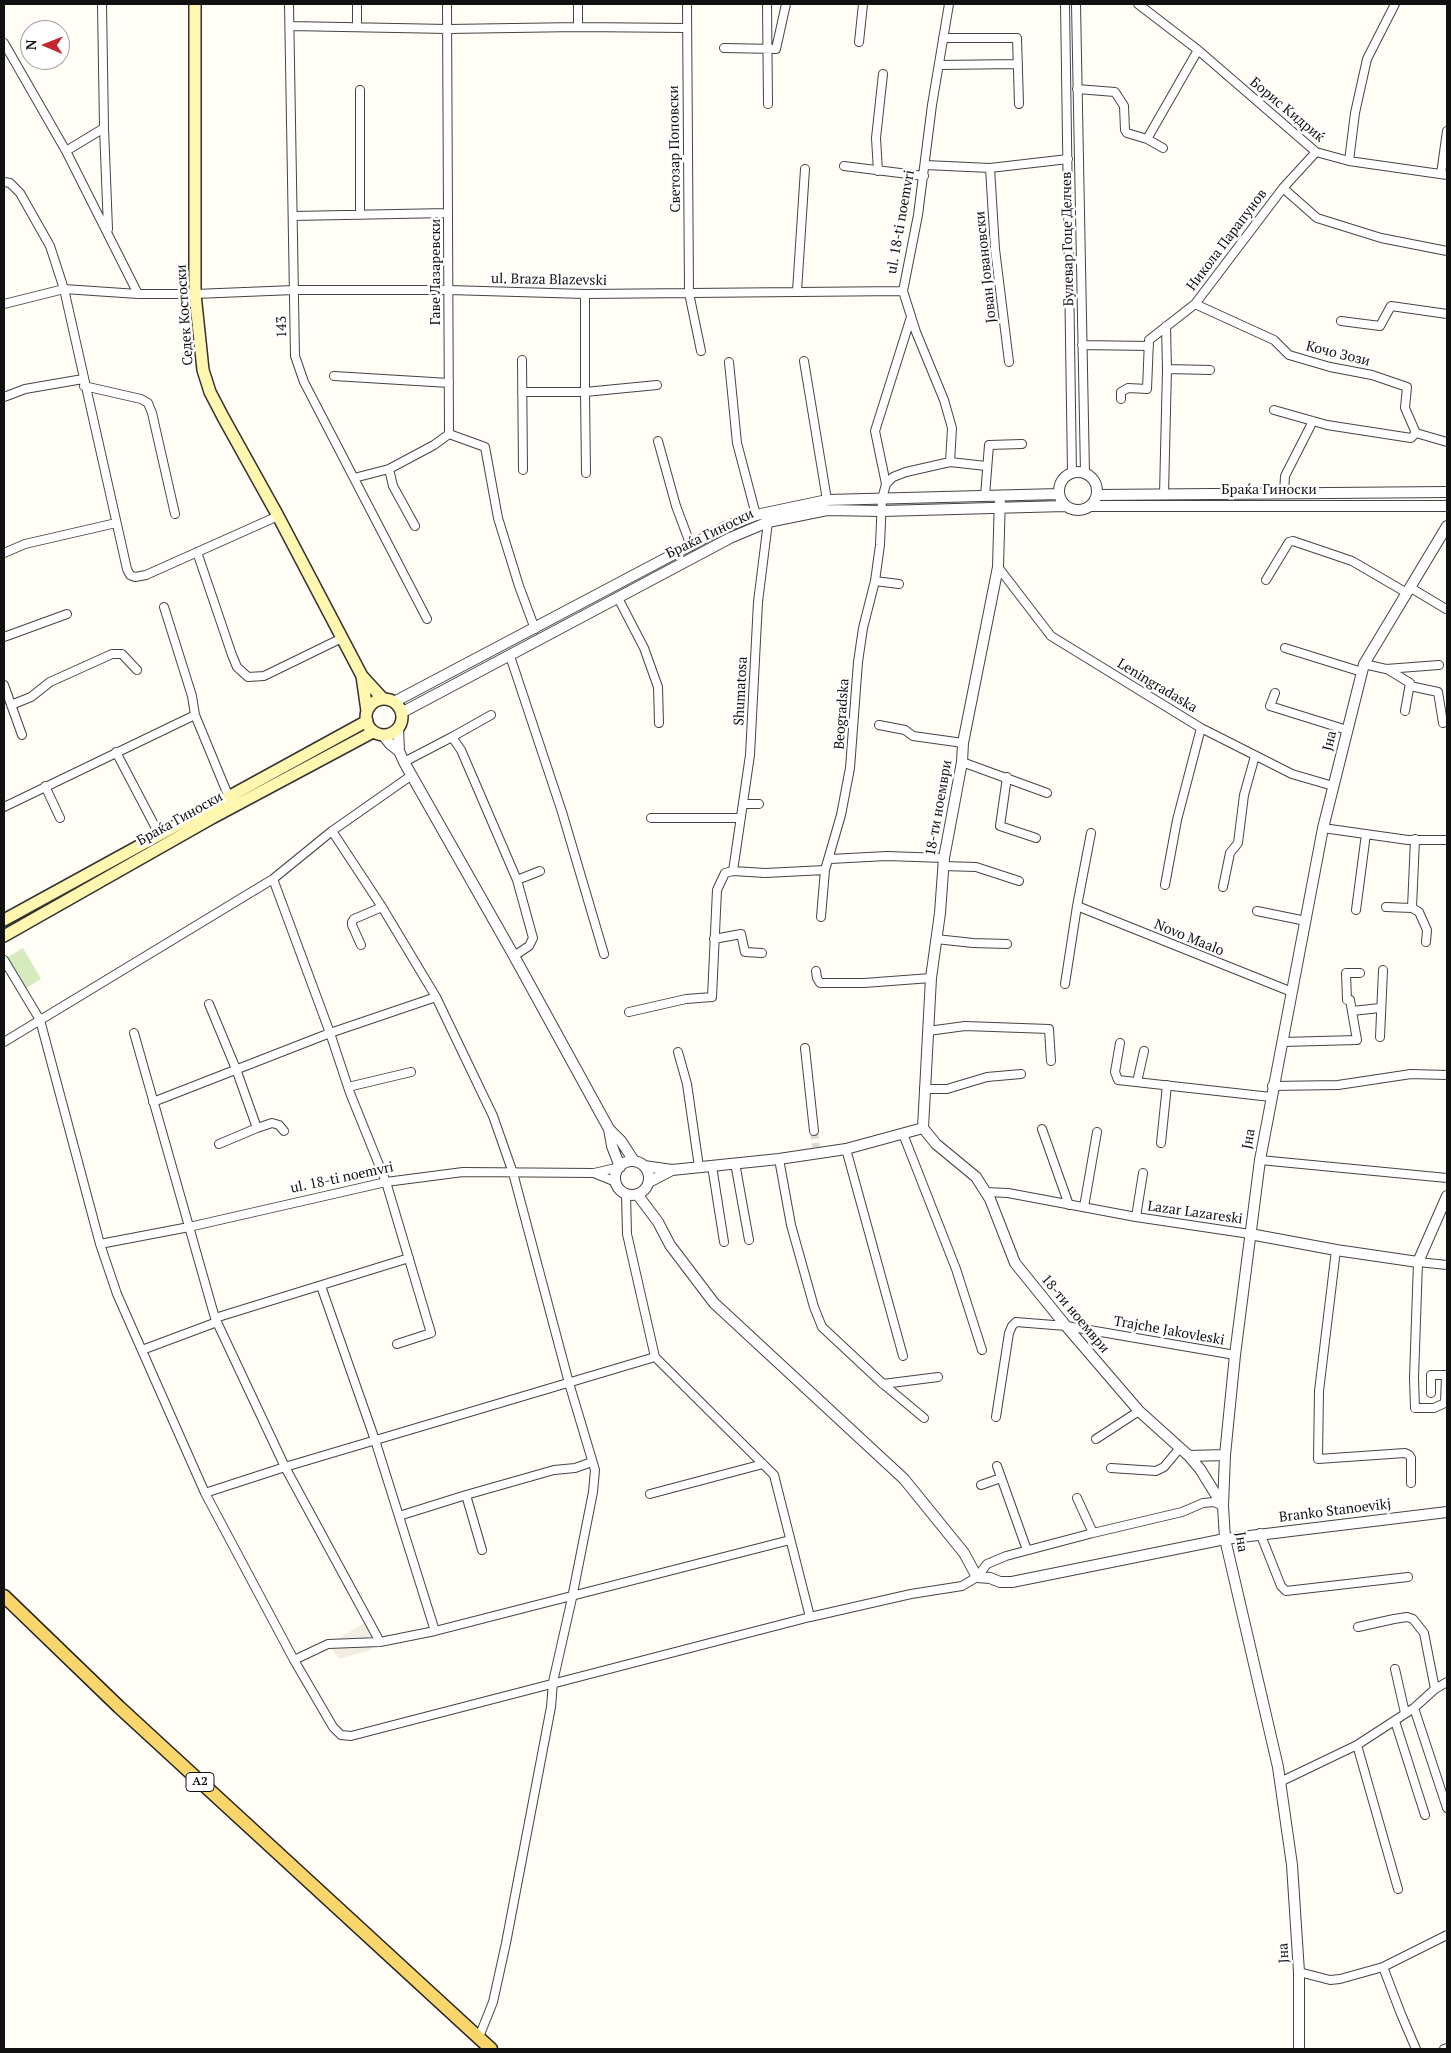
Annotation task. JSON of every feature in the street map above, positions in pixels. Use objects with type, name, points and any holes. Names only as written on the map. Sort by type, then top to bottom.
[{"type":"main road","name":"Седек Костоски","points":[[195,4],[196,294],[199,343],[203,370],[210,392],[362,676]]},
{"type":"main road","points":[[362,676],[401,713],[402,719],[398,728]]},
{"type":"main road","points":[[362,676],[367,716],[378,733]]},
{"type":"main road","name":"Браќа Гиноски","points":[[4,920],[228,796],[367,716],[373,703],[388,701]]},
{"type":"main road","name":"Браќа Гиноски","points":[[4,936],[212,818],[378,733],[394,732],[398,728]]},
{"type":"main road","name":"A2","points":[[4,1596],[133,1720],[491,2049]]},
{"type":"street","points":[[102,4],[108,234]]},
{"type":"street","name":"143","points":[[289,4],[295,356],[304,382],[427,619]]},
{"type":"street","points":[[357,4],[357,27]]},
{"type":"street","name":"Гаве Лазаревски","points":[[448,4],[449,434]]},
{"type":"street","points":[[578,4],[578,27]]},
{"type":"street","name":"Светозар Поповски","points":[[687,4],[689,293],[701,351]]},
{"type":"street","points":[[767,4],[768,104]]},
{"type":"street","points":[[724,48],[768,47],[776,49],[786,4]]},
{"type":"street","points":[[858,42],[864,4]]},
{"type":"street","name":"ul. 18-ti noemvri","points":[[949,4],[918,215],[902,291],[944,400],[952,428],[950,462]]},
{"type":"street","name":"Булевар Гоце Делчев","points":[[1065,4],[1072,473]]},
{"type":"street","name":"Булевар Гоце Делчев","points":[[1076,4],[1084,473]]},
{"type":"street","name":"Борис Кидриќ","points":[[1138,4],[1198,50],[1316,152],[1349,161],[1444,174]]},
{"type":"street","points":[[1349,161],[1354,113],[1367,59],[1395,4]]},
{"type":"street","points":[[290,26],[448,29],[686,28]]},
{"type":"street","points":[[943,38],[1017,38],[1019,104]]},
{"type":"street","points":[[4,43],[66,151],[138,294]]},
{"type":"street","points":[[1147,139],[1198,50]]},
{"type":"street","points":[[939,65],[1018,64]]},
{"type":"street","points":[[878,171],[876,138],[883,74]]},
{"type":"street","points":[[1077,88],[1115,92],[1124,106],[1125,130],[1127,133],[1147,139],[1162,148]]},
{"type":"street","points":[[360,90],[360,215]]},
{"type":"street","points":[[66,151],[104,128]]},
{"type":"street","points":[[1444,174],[1447,131]]},
{"type":"street","name":"Никола Парапунов","points":[[1149,346],[1149,340],[1195,304],[1283,188],[1316,152]]},
{"type":"street","points":[[926,165],[990,168],[1068,159]]},
{"type":"street","points":[[844,166],[924,176]]},
{"type":"street","name":"Јован Јовановски","points":[[990,168],[995,249],[1009,362]]},
{"type":"street","points":[[797,291],[805,169]]},
{"type":"street","points":[[4,182],[10,183],[20,193],[50,246],[64,289],[83,382],[126,569],[130,575],[135,577],[146,574],[278,516]]},
{"type":"street","points":[[1283,188],[1317,218],[1381,238],[1447,251]]},
{"type":"street","points":[[92,203],[106,201]]},
{"type":"street","points":[[293,216],[448,213]]},
{"type":"street","name":"ul. Braza Blazevski","points":[[4,304],[64,289],[138,294],[294,290],[449,290],[584,294],[902,291]]},
{"type":"street","points":[[584,294],[586,473]]},
{"type":"street","name":"Кочо Зози","points":[[1195,304],[1274,340],[1289,355],[1330,367],[1372,375],[1407,387],[1405,408],[1416,433]]},
{"type":"street","points":[[1341,321],[1380,326],[1391,306],[1447,314]]},
{"type":"street","points":[[882,511],[882,499],[886,484],[875,431],[911,317]]},
{"type":"street","points":[[1164,494],[1167,369],[1166,326]]},
{"type":"street","points":[[1082,345],[1149,346],[1147,388],[1128,388],[1121,392],[1121,399]]},
{"type":"street","points":[[522,360],[523,470]]},
{"type":"street","points":[[804,361],[827,500]]},
{"type":"street","points":[[729,362],[738,443],[763,517]]},
{"type":"street","points":[[1167,369],[1210,370]]},
{"type":"street","points":[[334,376],[449,383]]},
{"type":"street","points":[[4,397],[25,389],[83,382],[141,399],[148,403],[174,514]]},
{"type":"street","points":[[522,392],[585,392],[657,385]]},
{"type":"street","points":[[1274,410],[1327,425],[1410,438],[1416,433],[1447,442]]},
{"type":"street","points":[[1284,494],[1285,476],[1313,421]]},
{"type":"street","points":[[354,478],[389,469],[434,445],[449,434],[484,446],[498,518],[519,586],[535,629]]},
{"type":"street","points":[[658,441],[676,506],[691,546]]},
{"type":"street","points":[[985,496],[989,445],[1022,444]]},
{"type":"street","points":[[886,484],[893,477],[906,472],[950,462],[986,466]]},
{"type":"street","points":[[389,469],[393,486],[416,526]]},
{"type":"street","points":[[1066,506],[1059,494],[1061,481],[1072,473],[1084,473],[1095,482],[1097,494],[1090,506]]},
{"type":"street","name":"Браќа Гиноски","points":[[1097,494],[1447,492]]},
{"type":"street","name":"Браќа Гиноски","points":[[401,713],[730,538],[763,517],[827,510],[882,511],[1059,494]]},
{"type":"street","name":"Браќа Гиноски","points":[[388,701],[535,629],[726,528],[827,500],[985,496],[1000,501],[1066,506],[1078,510],[1090,506],[1447,506]]},
{"type":"street","name":"18-ти ноември","points":[[1000,501],[998,566],[962,743],[962,762],[943,862],[931,978],[923,1128],[936,1144],[976,1177],[986,1192],[1015,1263],[1139,1411],[1189,1456],[1223,1506]]},
{"type":"street","name":"Beogradska","points":[[821,917],[825,870],[830,859],[842,815],[850,768],[858,662],[863,628],[875,582],[882,511]]},
{"type":"street","name":"Shumatosa","points":[[733,871],[750,755],[763,517]]},
{"type":"street","points":[[4,553],[25,544],[116,522]]},
{"type":"street","name":"Јна","points":[[1299,2049],[1299,1972],[1292,1865],[1280,1782],[1225,1538],[1223,1506],[1225,1455],[1250,1234],[1270,1097],[1333,786],[1363,668],[1447,526]]},
{"type":"street","points":[[1266,580],[1289,542],[1299,542],[1352,560],[1446,609]]},
{"type":"street","points":[[197,552],[232,655],[238,667],[248,677],[264,676],[342,638]]},
{"type":"street","name":"Leningradaska","points":[[998,566],[1050,636],[1201,728],[1292,774],[1333,786]]},
{"type":"street","points":[[875,582],[899,584]]},
{"type":"street","points":[[618,598],[644,648],[658,687],[659,723]]},
{"type":"street","points":[[164,607],[192,696],[195,715],[228,796]]},
{"type":"street","points":[[4,637],[67,614]]},
{"type":"street","points":[[1285,648],[1363,668],[1439,666]]},
{"type":"street","points":[[11,705],[31,697],[50,682],[118,652],[137,670]]},
{"type":"street","points":[[510,656],[562,812],[604,954]]},
{"type":"street","points":[[1386,668],[1410,683],[1405,711]]},
{"type":"street","points":[[4,685],[22,735]]},
{"type":"street","points":[[1410,686],[1438,692],[1443,723]]},
{"type":"street","points":[[1275,693],[1270,706],[1347,730]]},
{"type":"street","points":[[4,807],[195,715]]},
{"type":"street","points":[[404,762],[491,715]]},
{"type":"street","points":[[879,725],[905,730],[913,736],[962,743]]},
{"type":"street","points":[[398,728],[399,751],[404,762],[609,1129],[649,1176],[647,1184],[658,1222]]},
{"type":"street","points":[[1164,885],[1177,820],[1201,728]]},
{"type":"street","points":[[378,733],[399,751]]},
{"type":"street","points":[[452,737],[461,750],[517,880],[533,938],[529,946],[514,956]]},
{"type":"street","points":[[116,752],[159,834]]},
{"type":"street","points":[[1223,888],[1230,853],[1238,843],[1244,794],[1255,756]]},
{"type":"street","points":[[962,762],[1047,793]]},
{"type":"street","points":[[4,1042],[273,879],[332,831],[412,776]]},
{"type":"street","points":[[1007,777],[1000,826],[1036,838]]},
{"type":"street","points":[[45,786],[60,818]]},
{"type":"street","points":[[743,804],[759,804]]},
{"type":"street","points":[[651,818],[740,818]]},
{"type":"street","points":[[1323,828],[1415,839],[1447,840]]},
{"type":"street","points":[[332,831],[382,908],[436,998],[494,1116],[513,1173],[594,1470],[593,1492],[553,1682],[551,1707],[506,1943],[493,2002],[479,2037]]},
{"type":"street","points":[[1065,984],[1091,834]]},
{"type":"street","points":[[1356,910],[1366,834]]},
{"type":"street","points":[[1412,908],[1415,839]]},
{"type":"street","points":[[830,859],[887,856],[943,862],[976,867],[1019,880]]},
{"type":"street","points":[[629,1012],[686,999],[712,997],[716,890],[726,873],[733,871],[766,873],[825,870]]},
{"type":"street","points":[[517,880],[540,871]]},
{"type":"street","points":[[273,879],[348,1087],[386,1182],[431,1333],[397,1344]]},
{"type":"street","name":"Novo Maalo","points":[[1077,906],[1292,992]]},
{"type":"street","points":[[361,945],[352,922],[354,919],[382,908]]},
{"type":"street","points":[[1386,908],[1412,908],[1419,912],[1425,921],[1427,930],[1426,942]]},
{"type":"street","points":[[1257,911],[1306,921]]},
{"type":"street","points":[[714,939],[741,934],[745,952],[762,953]]},
{"type":"street","points":[[936,939],[1008,944]]},
{"type":"street","points":[[4,960],[40,1020],[100,1244],[117,1294],[205,1493],[294,1660],[333,1727],[341,1735],[351,1736],[553,1682],[810,1617],[911,1594],[962,1586],[977,1577],[987,1564],[1027,1550],[1092,1532],[1182,1512],[1203,1503],[1214,1502],[1223,1506]]},
{"type":"street","points":[[1380,1037],[1383,970]]},
{"type":"street","points":[[816,971],[820,983],[864,983],[931,978]]},
{"type":"street","points":[[1282,1042],[1357,1040],[1350,1000],[1347,1000],[1346,973],[1360,973]]},
{"type":"street","points":[[153,1102],[330,1033],[436,998]]},
{"type":"street","points":[[209,1004],[236,1069],[256,1128]]},
{"type":"street","points":[[1352,1011],[1380,1008]]},
{"type":"street","points":[[928,1031],[965,1026],[1049,1029],[1051,1061]]},
{"type":"street","points":[[134,1033],[216,1320],[285,1467],[380,1642]]},
{"type":"street","points":[[1120,1042],[1115,1072],[1118,1080],[1270,1097]]},
{"type":"street","points":[[805,1048],[814,1132]]},
{"type":"street","points":[[1137,1082],[1144,1051]]},
{"type":"street","points":[[678,1052],[687,1084],[699,1167]]},
{"type":"street","points":[[348,1087],[411,1072]]},
{"type":"street","points":[[924,1089],[947,1089],[987,1077],[1021,1074]]},
{"type":"street","points":[[1272,1086],[1338,1085],[1411,1074],[1447,1075]]},
{"type":"street","points":[[1161,1143],[1167,1085]]},
{"type":"street","points":[[219,1144],[272,1123],[279,1125],[284,1131]]},
{"type":"street","points":[[672,1170],[647,1184],[638,1194],[626,1194],[621,1191],[616,1182],[617,1171],[629,1161],[672,1170],[734,1164],[779,1158],[816,1150],[846,1149],[923,1128]]},
{"type":"street","points":[[609,1129],[612,1146],[620,1167]]},
{"type":"street","points":[[1042,1129],[1069,1204]]},
{"type":"street","points":[[1084,1208],[1098,1132]]},
{"type":"street","points":[[903,1134],[956,1269],[982,1350]]},
{"type":"street","points":[[846,1149],[903,1356]]},
{"type":"street","points":[[779,1158],[791,1226],[814,1307],[822,1327],[883,1384],[924,1418]]},
{"type":"street","points":[[1260,1160],[1447,1178]]},
{"type":"street","points":[[734,1164],[748,1240]]},
{"type":"street","points":[[712,1166],[724,1242]]},
{"type":"street","name":"ul. 18-ti noemvri","points":[[100,1244],[189,1227],[386,1182],[463,1172],[594,1173],[620,1167]]},
{"type":"street","name":"ul. 18-ti noemvri","points":[[594,1173],[616,1182]]},
{"type":"street","name":"Lazar Lazareski","points":[[1136,1217],[1143,1173]]},
{"type":"street","name":"Lazar Lazareski","points":[[986,1192],[1008,1193],[1136,1217],[1250,1234]]},
{"type":"street","points":[[626,1194],[627,1234],[655,1356],[774,1475],[810,1617]]},
{"type":"street","points":[[638,1194],[658,1222],[670,1244],[714,1303],[904,1478],[964,1553],[977,1577]]},
{"type":"street","points":[[1431,1393],[1431,1375],[1446,1375],[1445,1403],[1434,1408],[1415,1408],[1414,1378],[1418,1262],[1447,1196]]},
{"type":"street","points":[[1250,1234],[1336,1250],[1447,1265]]},
{"type":"street","points":[[1336,1250],[1319,1391],[1318,1460],[1405,1453],[1410,1455],[1411,1458],[1411,1483]]},
{"type":"street","points":[[142,1350],[216,1320],[409,1258]]},
{"type":"street","points":[[320,1286],[375,1440],[435,1631]]},
{"type":"street","name":"Trajche Jakovleski","points":[[996,1416],[1012,1326],[1016,1322],[1066,1326],[1235,1355]]},
{"type":"street","points":[[205,1493],[285,1467],[655,1356]]},
{"type":"street","points":[[883,1384],[938,1377]]},
{"type":"street","points":[[1096,1439],[1139,1411]]},
{"type":"street","points":[[1111,1468],[1156,1471],[1164,1467],[1179,1449]]},
{"type":"street","points":[[1189,1456],[1225,1455]]},
{"type":"street","points":[[399,1516],[554,1470],[575,1468],[592,1462]]},
{"type":"street","points":[[650,1494],[763,1464]]},
{"type":"street","points":[[997,1466],[1027,1550]]},
{"type":"street","points":[[980,1485],[1000,1478]]},
{"type":"street","points":[[466,1495],[482,1550]]},
{"type":"street","points":[[1076,1498],[1092,1532]]},
{"type":"street","name":"Branko Stanoevikj","points":[[977,1577],[990,1578],[1000,1582],[1012,1582],[1225,1538],[1447,1512]]},
{"type":"street","points":[[1260,1534],[1281,1586],[1286,1591],[1408,1577]]},
{"type":"street","points":[[294,1660],[328,1644],[380,1642],[435,1631],[572,1598],[790,1540]]},
{"type":"street","points":[[1358,1628],[1394,1619],[1407,1617],[1413,1619],[1424,1633],[1434,1689]]},
{"type":"street","points":[[1395,1669],[1405,1713]]},
{"type":"street","points":[[1280,1782],[1357,1745],[1414,1708],[1434,1689],[1447,1682]]},
{"type":"street","points":[[1414,1708],[1447,1808]]},
{"type":"street","points":[[1395,1721],[1425,1815]]},
{"type":"street","points":[[1357,1745],[1398,1889]]},
{"type":"street","name":"Јна","points":[[1299,1972],[1330,1980],[1383,1967],[1447,1935]]},
{"type":"street","points":[[1383,1967],[1400,2014],[1416,2049]]},
{"type":"green space","points":[[23,948],[41,979],[25,989],[6,958]]},
{"type":"shaded area","points":[[368,1621],[380,1642],[370,1650],[339,1659],[328,1644]]},
{"type":"tunnel","points":[[814,1131],[816,1147]]}]
